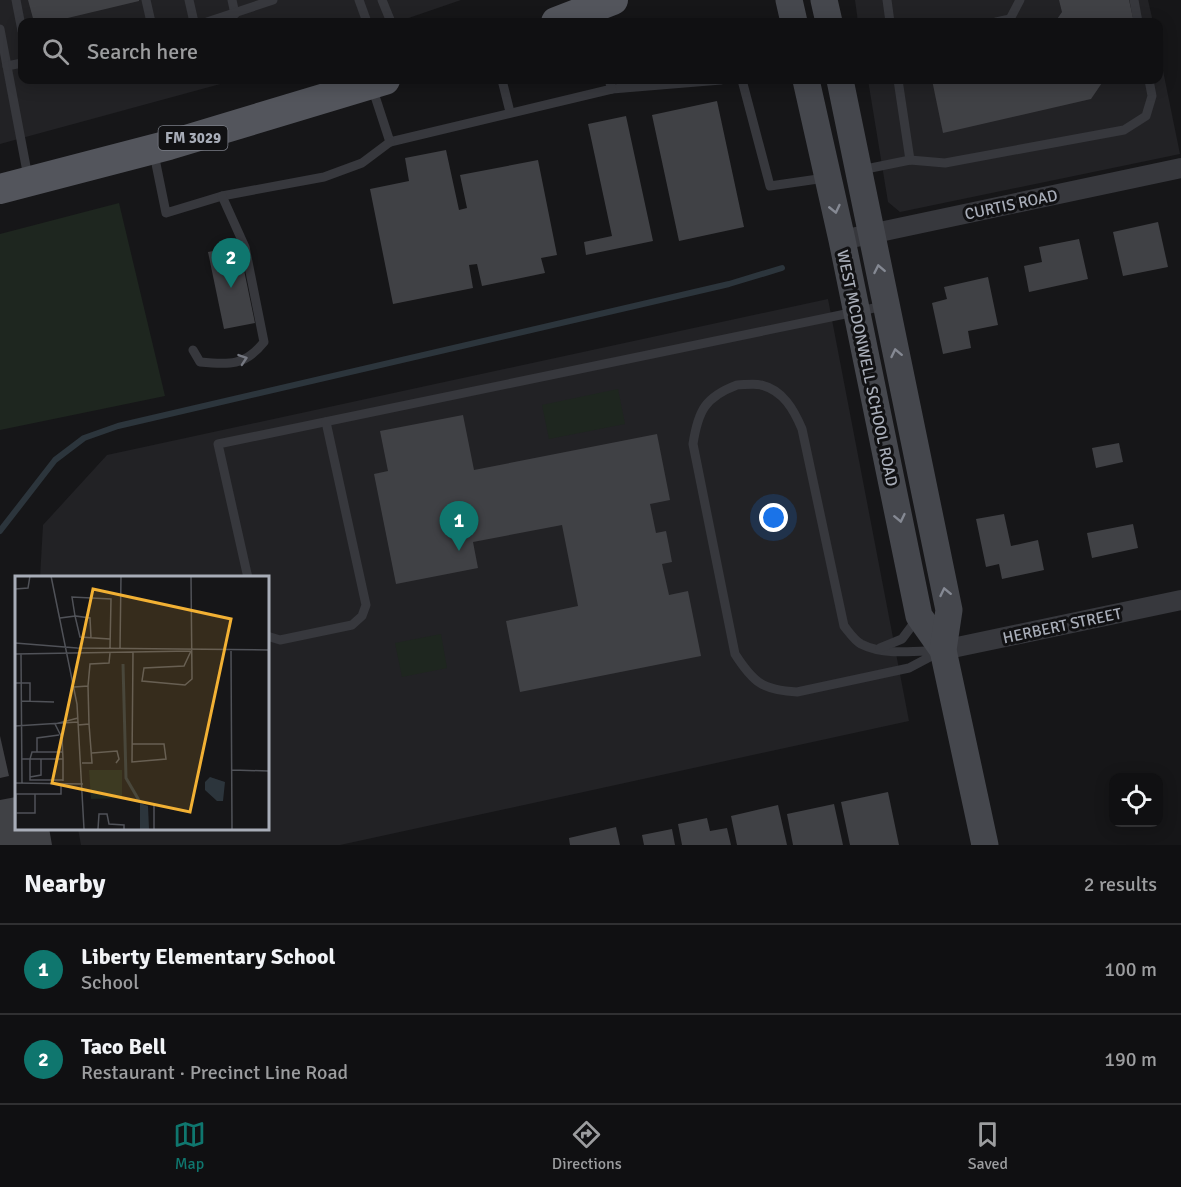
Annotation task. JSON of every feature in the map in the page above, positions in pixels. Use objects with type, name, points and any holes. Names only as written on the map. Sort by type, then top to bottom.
[{"type":"main road","points":[[789,0],[793,18]]},
{"type":"main road","points":[[824,0],[828,18]]},
{"type":"main road","points":[[569,18],[597,9]]},
{"type":"main road","name":"FM 3029","points":[[0,189],[153,148],[368,84]]},
{"type":"main road","name":"WEST MCDONWELL SCHOOL ROAD","points":[[807,84],[842,240],[919,615],[943,650]]},
{"type":"main road","name":"WEST MCDONWELL SCHOOL ROAD","points":[[841,84],[948,610],[943,650],[985,845]]},
{"type":"street","name":"CURTIS ROAD","points":[[842,240],[1181,168]]},
{"type":"street","name":"HERBERT STREET","points":[[943,650],[1181,600]]},
{"type":"lane","points":[[16,0],[19,18]]},
{"type":"lane","points":[[146,0],[150,18]]},
{"type":"lane","points":[[189,0],[193,18]]},
{"type":"lane","points":[[232,0],[235,14]]},
{"type":"lane","points":[[221,18],[273,0]]},
{"type":"lane","points":[[359,0],[366,18]]},
{"type":"lane","points":[[382,0],[389,18]]},
{"type":"lane","points":[[887,0],[889,18]]},
{"type":"lane","points":[[1011,18],[1020,0]]},
{"type":"lane","points":[[1134,0],[1137,18]]},
{"type":"lane","points":[[0,29],[2,52],[7,66],[29,182]]},
{"type":"lane","points":[[7,66],[18,64]]},
{"type":"lane","points":[[379,84],[390,142]]},
{"type":"lane","points":[[503,84],[510,112]]},
{"type":"lane","points":[[153,148],[166,213],[222,196],[324,177],[362,163],[390,142],[610,84]]},
{"type":"lane","points":[[743,84],[770,186],[828,177]]},
{"type":"lane","points":[[899,84],[910,160]]},
{"type":"lane","points":[[859,171],[910,160],[945,163],[1124,130],[1146,117],[1152,96],[1150,84]]},
{"type":"lane","points":[[193,350],[200,362],[225,365],[252,357],[264,342],[244,247],[222,196]]},
{"type":"lane","points":[[248,576],[218,444],[886,305]]},
{"type":"lane","points":[[737,385],[761,385],[782,396],[794,410],[802,429],[844,626],[859,643],[878,649],[943,650],[909,668],[797,692],[779,691],[765,686],[749,675],[735,654],[693,444],[696,423],[706,403],[720,392],[737,385]]},
{"type":"lane","points":[[268,636],[280,640],[352,625],[362,616],[366,605],[326,422]]},
{"type":"lane","points":[[878,649],[902,639],[919,615]]},
{"type":"shaded area","points":[[0,0],[461,0],[409,18],[18,18],[18,84],[220,84],[0,144]]},
{"type":"shaded area","points":[[855,0],[1148,0],[1152,18],[857,18]]},
{"type":"shaded area","points":[[1163,71],[1180,154],[900,212],[888,202],[869,84],[1163,84]]},
{"type":"shaded area","points":[[119,203],[165,396],[0,430],[0,234]]},
{"type":"shaded area","points":[[828,299],[909,721],[340,845],[81,845],[78,830],[268,830],[268,576],[40,576],[43,525],[107,455]]},
{"type":"shaded area","points":[[618,389],[625,424],[549,439],[542,405]]},
{"type":"shaded area","points":[[441,634],[447,668],[402,677],[395,643]]},
{"type":"building","points":[[28,0],[139,0],[68,18],[33,18]]},
{"type":"building","points":[[1059,0],[1129,0],[1133,18],[1058,18],[1062,12]]},
{"type":"building","points":[[933,84],[1101,84],[1091,99],[943,133]]},
{"type":"building","points":[[717,101],[744,227],[679,241],[652,115]]},
{"type":"building","points":[[626,116],[653,241],[586,255],[584,242],[612,236],[588,124]]},
{"type":"building","points":[[446,150],[459,210],[467,208],[460,175],[538,160],[557,255],[541,258],[545,273],[482,286],[477,264],[469,265],[473,288],[393,304],[370,189],[409,181],[405,158]]},
{"type":"building","points":[[1158,222],[1168,267],[1123,276],[1113,232]]},
{"type":"building","points":[[1079,239],[1088,279],[1029,292],[1024,266],[1042,262],[1039,247]]},
{"type":"building","points":[[239,246],[255,323],[224,329],[208,252]]},
{"type":"building","points":[[988,277],[998,325],[968,331],[971,348],[943,354],[932,303],[947,299],[944,287]]},
{"type":"building","points":[[463,415],[474,470],[657,434],[670,500],[650,504],[656,533],[666,531],[672,562],[662,564],[669,595],[688,591],[701,656],[520,692],[506,621],[578,606],[562,525],[473,542],[478,568],[396,584],[374,474],[388,471],[380,431]]},
{"type":"building","points":[[1119,443],[1123,462],[1096,468],[1092,448]]},
{"type":"building","points":[[1004,514],[1011,546],[1038,540],[1044,570],[1002,579],[999,564],[986,567],[976,519]]},
{"type":"building","points":[[1133,524],[1138,548],[1092,558],[1087,533]]},
{"type":"building","points":[[0,736],[9,776],[0,778]]},
{"type":"building","points":[[888,792],[899,845],[850,845],[841,802]]},
{"type":"building","points":[[15,797],[15,830],[49,830],[52,845],[0,845],[0,800]]},
{"type":"building","points":[[834,804],[843,845],[793,845],[787,814]]},
{"type":"building","points":[[778,805],[787,845],[737,845],[731,816]]},
{"type":"building","points":[[707,818],[710,831],[727,828],[731,845],[682,845],[678,824]]},
{"type":"building","points":[[616,827],[620,845],[570,845],[569,838]]},
{"type":"building","points":[[672,829],[675,845],[644,845],[642,835]]},
{"type":"waterway","points":[[0,531],[55,460],[84,438],[118,426],[729,284],[782,268]]},
{"type":"place","name":"Taco Bell","points":[[231,288]]},
{"type":"place","name":"Liberty Elementary School","points":[[459,551]]}]
